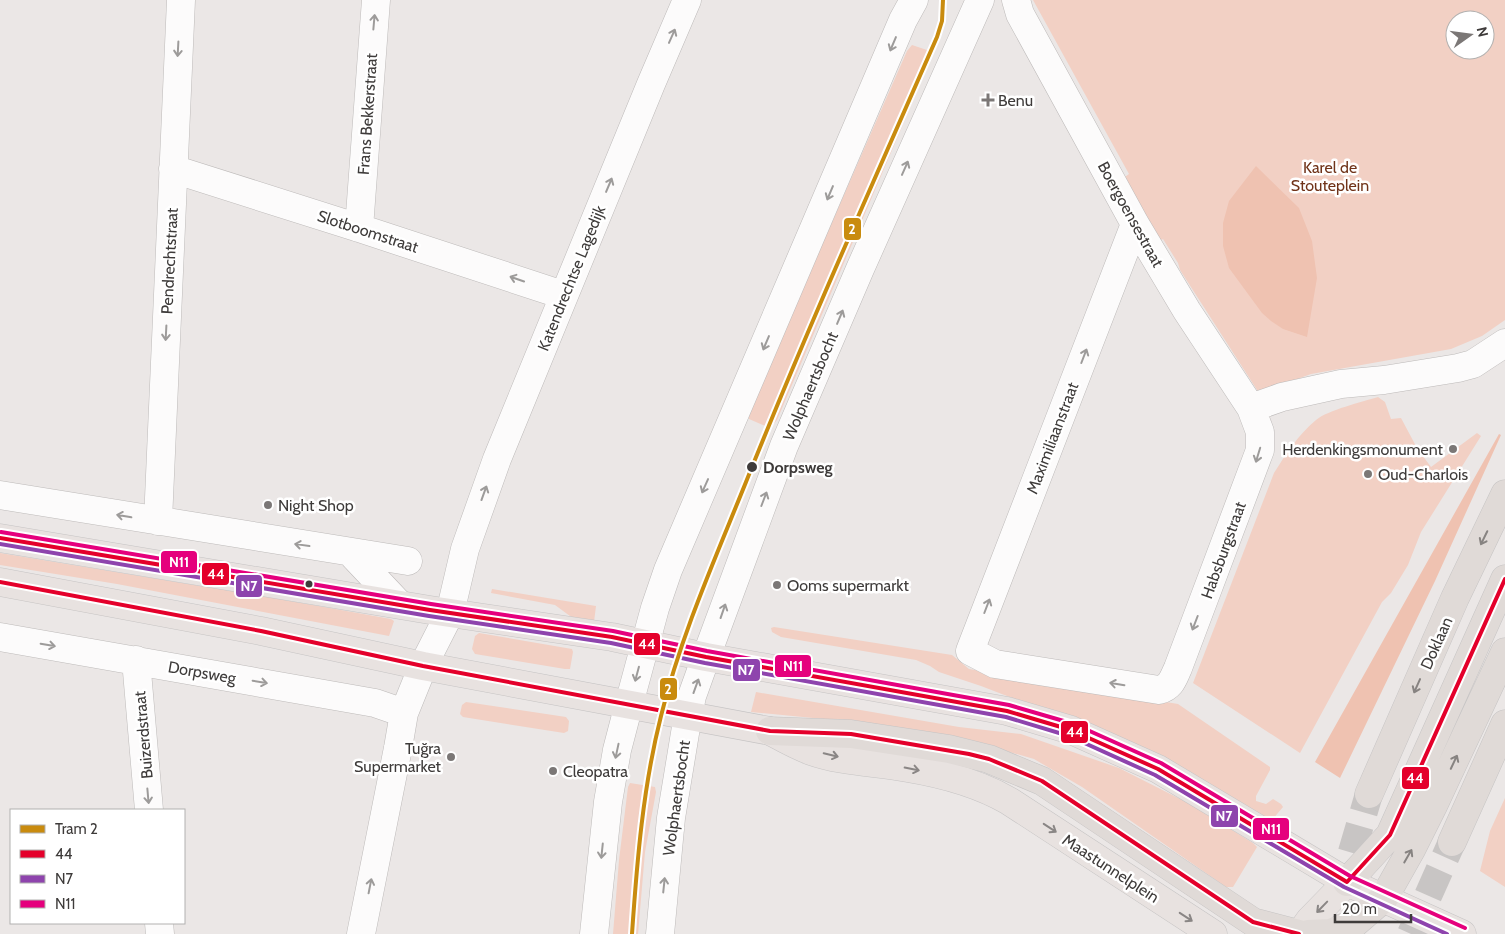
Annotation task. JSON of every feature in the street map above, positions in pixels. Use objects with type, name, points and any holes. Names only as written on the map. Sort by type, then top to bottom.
[{"type":"highway","name":"Doklaan","points":[[1370,794],[1455,598],[1505,494]]},
{"type":"highway","points":[[1346,882],[1381,847],[1390,835],[1505,579]]},
{"type":"highway","points":[[1308,934],[1331,933],[1356,923],[1384,898],[1433,806],[1505,652]]},
{"type":"highway","points":[[1452,842],[1505,724]]},
{"type":"highway","points":[[770,731],[851,734],[949,750],[989,759],[1042,781],[1253,922],[1299,934]]},
{"type":"main road","points":[[0,538],[450,613],[646,643],[706,657],[1007,711],[1071,730],[1158,769],[1346,882],[1462,934]]},
{"type":"main road","points":[[0,582],[261,630],[423,666],[770,731]]},
{"type":"main road","name":"Maastunnelplein","points":[[770,731],[812,751],[864,763],[908,768],[968,782],[984,788],[1009,801],[1212,934]]},
{"type":"main road","points":[[1299,934],[1346,882]]},
{"type":"street","name":"Pendrechtstraat","points":[[158,522],[181,0]]},
{"type":"street","name":"Frans Bekkerstraat","points":[[359,228],[376,0]]},
{"type":"street","name":"Katendrechtse Lagedijk","points":[[361,934],[404,713],[423,666],[450,613],[465,549],[496,459],[650,84],[688,0]]},
{"type":"street","points":[[594,934],[608,802],[617,750],[655,608],[668,570],[903,20],[914,0]]},
{"type":"street","name":"Wolphaertsbocht","points":[[660,934],[671,818],[692,696],[784,446],[980,0]]},
{"type":"street","name":"Boergoensestraat","points":[[984,0],[1018,7],[1135,224],[1186,312],[1251,408]]},
{"type":"street","name":"Slotboomstraat","points":[[173,169],[563,295]]},
{"type":"street","name":"Maximiliaanstraat","points":[[1135,224],[970,651],[995,664],[1154,690],[1165,688]]},
{"type":"street","points":[[1251,408],[1282,397],[1341,384],[1384,380],[1458,368],[1473,364],[1505,343]]},
{"type":"street","name":"Habsburgstraat","points":[[1165,688],[1171,684],[1178,668],[1260,450],[1260,432],[1251,408]]},
{"type":"street","points":[[0,495],[408,561]]},
{"type":"street","points":[[350,552],[399,604]]},
{"type":"street","name":"Dorpsweg","points":[[0,637],[375,703],[404,713]]},
{"type":"street","name":"Buizerdstraat","points":[[136,660],[150,809]]},
{"type":"green space","name":"Karel de Stouteplein","points":[[1033,0],[1505,0],[1505,320],[1482,336],[1451,349],[1311,374],[1259,393],[1180,270],[1178,263],[1163,239],[1157,242],[1122,179],[1129,174]]},
{"type":"green space","points":[[912,45],[933,52],[930,61],[777,420],[770,428],[749,419],[748,414],[907,51]]},
{"type":"green space","points":[[1378,397],[1385,402],[1391,419],[1401,418],[1417,448],[1431,467],[1477,433],[1481,436],[1421,532],[1408,565],[1391,593],[1382,602],[1300,753],[1193,683],[1274,473],[1298,438],[1321,416]]},
{"type":"green space","points":[[0,553],[274,598],[394,621],[389,636],[117,584],[0,565]]},
{"type":"green space","points":[[492,589],[596,606],[594,622],[574,619],[555,605],[491,593]]},
{"type":"green space","points":[[771,628],[952,655],[969,669],[1178,704],[1270,767],[1256,796],[1256,801],[1266,804],[1273,799],[1283,807],[1272,820],[1267,818],[1101,732],[939,672],[916,660],[781,637],[772,632]]},
{"type":"green space","points":[[479,633],[572,649],[570,669],[475,654],[472,649],[475,636]]},
{"type":"green space","points":[[756,692],[959,727],[1021,734],[1119,768],[1190,804],[1257,847],[1233,887],[1226,887],[1082,787],[1034,759],[968,740],[864,723],[751,712]]},
{"type":"green space","points":[[466,702],[566,717],[569,721],[568,731],[564,733],[463,717],[460,714],[462,705]]},
{"type":"green space","points":[[630,783],[655,787],[656,792],[645,852],[638,934],[613,934],[619,860]]},
{"type":"green space","points":[[1505,798],[1505,887],[1480,871],[1490,831]]},
{"type":"shaded area","points":[[1256,166],[1299,208],[1312,241],[1317,278],[1307,337],[1283,329],[1271,321],[1262,313],[1229,268],[1223,246],[1223,223],[1229,201]]},
{"type":"shaded area","points":[[1499,434],[1501,435],[1435,581],[1340,778],[1315,762]]},
{"type":"tunnel","points":[[1340,893],[1369,794]]},
{"type":"tunnel","points":[[1411,934],[1452,842]]},
{"type":"tram line","name":"2","points":[[632,934],[645,797],[661,716],[678,656],[711,569],[792,370],[937,37],[942,21],[943,0]]},
{"type":"transit line","name":"N11","points":[[1,532],[431,604],[613,631],[707,651],[1009,705],[1074,724],[1161,763],[1350,876],[1465,928]]},
{"type":"transit line","name":"44","points":[[0,538],[430,610],[612,637],[706,657],[1007,711],[1071,730],[1158,769],[1347,882],[1390,835],[1505,579]]},
{"type":"transit line","name":"N7","points":[[0,544],[429,616],[611,643],[705,663],[1006,717],[1069,736],[1155,775],[1344,887],[1447,934]]},
{"type":"transit line","name":"44","points":[[0,582],[261,631],[423,666],[770,731],[851,734],[989,759],[1042,781],[1253,922],[1299,934]]},
{"type":"place","name":"Benu","points":[[988,100]]},
{"type":"place","name":"Herdenkingsmonument","points":[[1453,449]]},
{"type":"place","name":"Dorpsweg","points":[[752,467]]},
{"type":"place","name":"Oud-Charlois","points":[[1368,474]]},
{"type":"place","name":"Night Shop","points":[[268,505]]},
{"type":"place","name":"Ooms supermarkt","points":[[777,585]]},
{"type":"place","name":"Tuğra Supermarket","points":[[451,757]]},
{"type":"place","name":"Cleopatra","points":[[553,771]]}]
